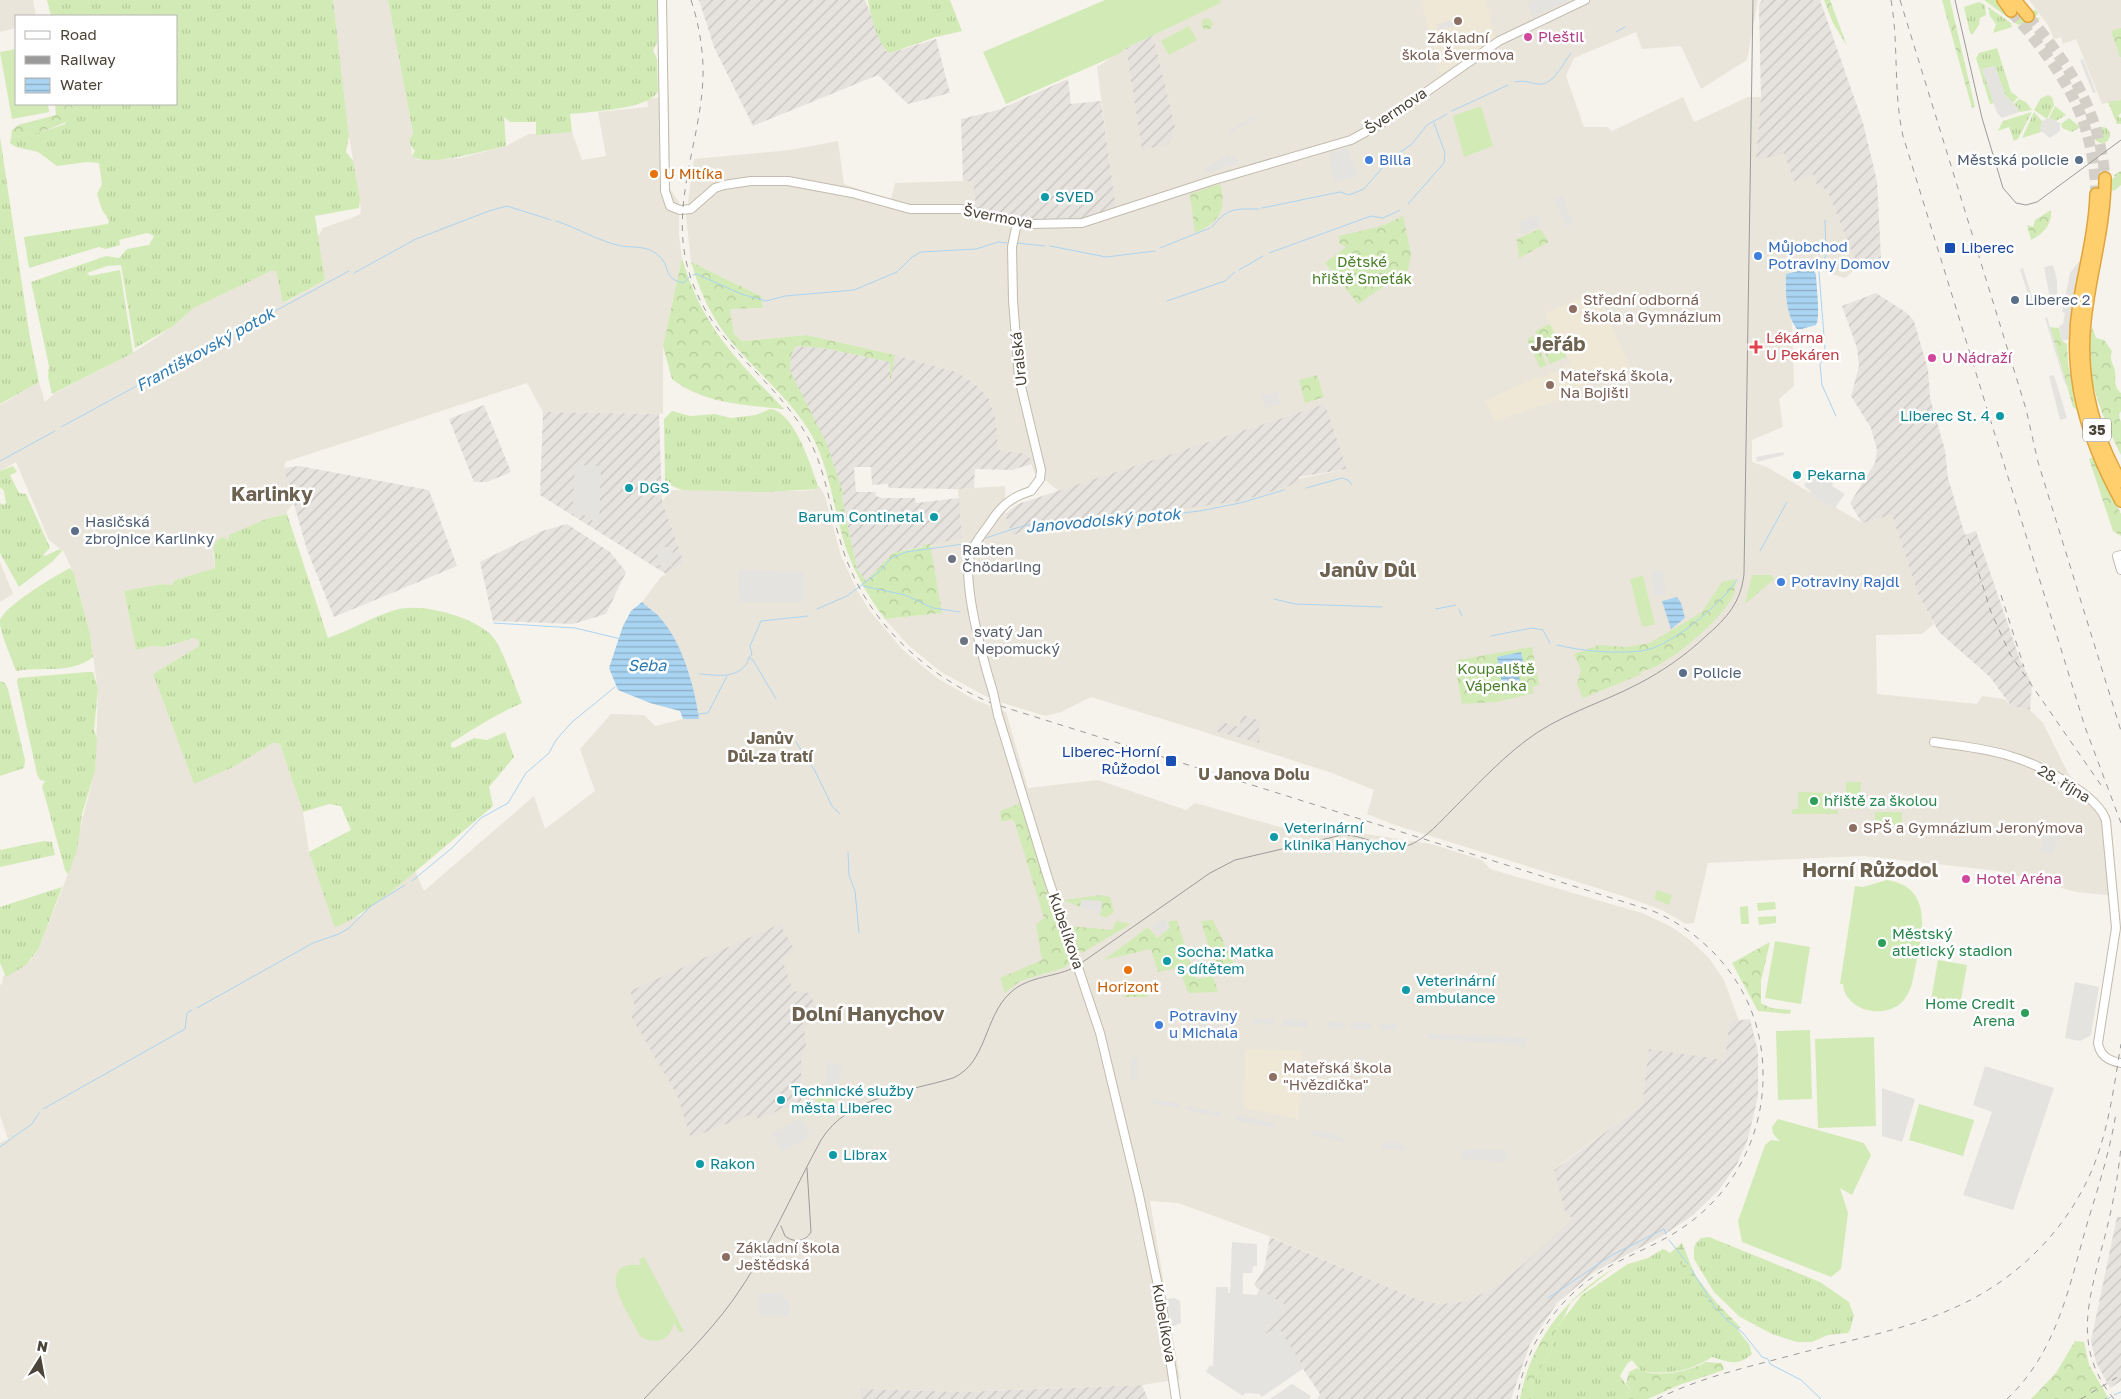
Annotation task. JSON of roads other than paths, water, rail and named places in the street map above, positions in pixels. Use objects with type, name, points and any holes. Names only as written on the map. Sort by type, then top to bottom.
[{"type":"highway","points":[[2003,0],[2028,16]]},
{"type":"highway","name":"35","points":[[2105,178],[2104,213],[2085,322],[2085,373],[2096,427],[2121,482]]},
{"type":"highway","name":"35","points":[[2096,194],[2094,224],[2076,324],[2076,369],[2080,399],[2089,432],[2100,461],[2121,501]]},
{"type":"highway","points":[[2085,373],[2101,424],[2121,465]]},
{"type":"street","name":"Švermova","points":[[662,0],[665,191],[670,206],[680,210],[691,209],[715,188],[724,184],[751,181],[788,181],[852,193],[910,209],[961,209],[1018,223],[1046,225],[1070,224],[1105,218],[1214,180],[1347,142],[1382,123],[1500,41],[1585,0]]},
{"type":"street","name":"Uralská","points":[[1018,223],[1012,247],[1013,300],[1019,378],[1041,470],[1040,479],[1031,492]]},
{"type":"street","name":"Kubelíkova","points":[[1031,492],[1017,495],[1001,506],[973,547],[968,566],[978,636],[998,715],[1053,895],[1100,1032],[1139,1195],[1162,1305],[1176,1399]]},
{"type":"street","points":[[2119,556],[2121,570]]},
{"type":"street","name":"28. října","points":[[1934,742],[2012,756],[2069,784],[2089,797],[2103,811],[2109,850],[2116,928],[2098,1037],[2099,1050],[2103,1056],[2112,1062],[2121,1062]]},
{"type":"water","points":[[1811,268],[1816,274],[1817,321],[1816,325],[1798,330],[1789,311],[1786,296],[1786,274]]},
{"type":"water","points":[[1677,597],[1681,603],[1685,618],[1671,629],[1662,601]]},
{"type":"water","name":"Seba","points":[[642,602],[660,617],[682,654],[691,681],[699,719],[683,719],[680,711],[650,703],[618,690],[609,668],[623,626],[631,611]]},
{"type":"water","points":[[1521,652],[1523,661],[1517,666],[1522,690],[1504,694],[1497,657]]},
{"type":"waterway","name":"Františkovský potok","points":[[1616,32],[1625,27]]},
{"type":"waterway","name":"Františkovský potok","points":[[1515,82],[1523,81],[1542,84],[1551,80],[1571,53]]},
{"type":"waterway","name":"Františkovský potok","points":[[1452,111],[1508,85]]},
{"type":"waterway","name":"Františkovský potok","points":[[1262,208],[1340,192],[1349,195],[1364,189],[1389,160],[1412,144],[1427,125],[1447,114]]},
{"type":"waterway","points":[[1408,204],[1444,163],[1445,153],[1434,123]]},
{"type":"waterway","name":"Františkovský potok","points":[[354,273],[416,239],[507,206],[551,220]]},
{"type":"waterway","name":"Františkovský potok","points":[[1212,227],[1232,210],[1259,209]]},
{"type":"waterway","points":[[1269,253],[1371,216],[1383,218],[1400,210]]},
{"type":"waterway","name":"Janovodolský potok","points":[[1825,220],[1826,255],[1819,272],[1825,358],[1820,364],[1822,385],[1836,416]]},
{"type":"waterway","name":"Františkovský potok","points":[[556,221],[613,244],[651,250],[660,257],[670,276],[677,281],[684,283],[690,276]]},
{"type":"waterway","name":"Františkovský potok","points":[[1160,248],[1210,228]]},
{"type":"waterway","name":"Františkovský potok","points":[[693,275],[697,274],[741,294],[766,301],[785,296],[854,290],[897,272],[912,257],[921,252],[976,249],[998,242],[1007,243]]},
{"type":"waterway","name":"Františkovský potok","points":[[1016,243],[1045,246]]},
{"type":"waterway","name":"Františkovský potok","points":[[1050,246],[1106,257],[1155,251]]},
{"type":"waterway","points":[[1239,270],[1263,256]]},
{"type":"waterway","name":"Františkovský potok","points":[[61,427],[349,271]]},
{"type":"waterway","points":[[1167,301],[1225,281],[1235,272]]},
{"type":"waterway","name":"Františkovský potok","points":[[0,461],[55,431]]},
{"type":"waterway","name":"Janovodolský potok","points":[[1306,488],[1342,478],[1348,480],[1352,485]]},
{"type":"waterway","name":"Janovodolský potok","points":[[982,539],[1032,524],[1042,523],[1062,526],[1200,511],[1240,503],[1284,490]]},
{"type":"waterway","name":"Janovodolský potok","points":[[1760,551],[1787,502]]},
{"type":"waterway","name":"Janovodolský potok","points":[[817,609],[847,596],[879,572],[890,559],[906,552],[971,543]]},
{"type":"waterway","name":"Janovodolský potok","points":[[1557,645],[1610,652],[1631,652],[1653,648],[1680,634],[1694,623],[1719,601],[1737,580]]},
{"type":"waterway","points":[[863,586],[905,595],[933,608],[960,612]]},
{"type":"waterway","points":[[1274,599],[1295,604],[1382,607]]},
{"type":"waterway","name":"Janovodolský potok","points":[[1436,609],[1456,605]]},
{"type":"waterway","name":"Janovodolský potok","points":[[1459,609],[1462,616]]},
{"type":"waterway","name":"Janovodolský potok","points":[[700,674],[730,674],[746,665],[749,657],[752,655],[750,646],[761,621],[808,616]]},
{"type":"waterway","points":[[494,623],[575,628],[621,639]]},
{"type":"waterway","name":"Janovodolský potok","points":[[1491,636],[1532,628],[1543,630],[1550,643]]},
{"type":"waterway","points":[[749,658],[753,660],[776,699]]},
{"type":"waterway","points":[[698,714],[708,713],[727,676]]},
{"type":"waterway","name":"Janovodolský potok","points":[[412,881],[452,848],[481,818],[508,803],[526,773],[549,753],[556,740],[572,722],[615,687]]},
{"type":"waterway","points":[[796,742],[815,771],[832,806],[840,814]]},
{"type":"waterway","points":[[848,852],[849,875],[855,891],[859,933]]},
{"type":"waterway","name":"Janovodolský potok","points":[[197,1008],[313,943],[339,934],[349,928],[371,906],[405,885]]},
{"type":"waterway","name":"Janovodolský potok","points":[[43,1109],[185,1029],[187,1013],[192,1010]]},
{"type":"waterway","name":"Janovodolský potok","points":[[12,1138],[32,1124],[39,1113]]},
{"type":"waterway","name":"Janovodolský potok","points":[[0,1147],[11,1139]]},
{"type":"waterway","points":[[1548,1298],[1612,1255],[1664,1229],[1666,1234]]},
{"type":"waterway","points":[[1669,1240],[1688,1264]]},
{"type":"waterway","points":[[1691,1269],[1715,1307],[1743,1333],[1762,1357],[1768,1359],[1770,1364],[1801,1380],[1821,1399]]},
{"type":"waterway","points":[[2114,1395],[2121,1392]]},
{"type":"waterway","points":[[2107,1399],[2111,1397]]},
{"type":"tunnel","points":[[2011,11],[2045,53],[2071,94],[2081,116],[2088,139],[2094,165],[2096,194]]},
{"type":"tunnel","points":[[2028,16],[2057,53],[2080,91],[2096,131],[2102,154],[2105,178]]},
{"type":"tram line","points":[[644,1399],[701,1339],[733,1300],[769,1242],[821,1140],[833,1125],[863,1105],[899,1092],[953,1078],[964,1071],[973,1062],[979,1051],[1001,1003],[1017,987],[1077,966],[1210,873],[1235,860],[1342,835],[1360,837],[1395,847],[1412,844],[1434,828],[1496,766],[1524,742],[1551,724],[1624,691],[1656,674],[1690,650],[1714,629],[1732,609],[1740,593],[1744,574],[1753,0]]},
{"type":"tram line","points":[[1955,0],[1982,118],[2003,188],[2016,203],[2026,205],[2037,202],[2121,140]]},
{"type":"tram line","points":[[781,1226],[785,1236],[792,1240],[803,1240],[811,1232],[807,1168]]},
{"type":"railway","points":[[691,0],[699,32],[703,65],[699,113],[683,208],[682,232],[685,256],[693,285],[720,332],[773,390],[806,434],[818,459],[836,527],[850,568],[863,593],[897,639],[941,676],[991,703],[1653,911],[1670,919],[1702,941],[1728,969],[1739,986],[1755,1021],[1761,1050],[1763,1079],[1760,1107],[1753,1135],[1742,1161],[1727,1185],[1708,1207],[1685,1226],[1594,1276],[1562,1304],[1538,1338],[1528,1358],[1517,1399]]},
{"type":"railway","points":[[1891,0],[1895,34],[1898,102],[1903,136],[2085,727],[2121,823]]},
{"type":"railway","points":[[1900,0],[2026,409],[2038,462],[2121,731]]},
{"type":"railway","points":[[1968,539],[1991,612],[2010,654],[2103,788]]},
{"type":"railway","points":[[2001,595],[2024,667]]},
{"type":"railway","points":[[1657,1399],[1689,1385],[1722,1374],[1916,1323],[1980,1295],[2023,1264],[2060,1225],[2088,1179],[2106,1127],[2121,1044]]},
{"type":"railway","points":[[2007,1399],[2024,1381],[2038,1361],[2050,1340],[2059,1318],[2103,1169],[2116,1113]]},
{"type":"railway","points":[[2114,1399],[2101,1380],[2093,1362],[2088,1344],[2087,1325],[2092,1287],[2114,1197],[2121,1146]]},
{"type":"railway","points":[[2081,1399],[2121,1375]]},
{"type":"place","name":"Základní škola Švermova","points":[[1458,21]]},
{"type":"place","name":"Pleštil","points":[[1528,37]]},
{"type":"place","name":"Billa","points":[[1369,160]]},
{"type":"place","name":"Městská policie","points":[[2079,160]]},
{"type":"place","name":"U Mitíka","points":[[654,174]]},
{"type":"place","name":"SVED","points":[[1045,197]]},
{"type":"place","name":"Liberec","points":[[1950,248]]},
{"type":"place","name":"Můjobchod Potraviny Domov","points":[[1758,256]]},
{"type":"place","name":"Liberec 2","points":[[2015,300]]},
{"type":"place","name":"Střední odborná škola a Gymnázium","points":[[1573,309]]},
{"type":"place","name":"Lékárna U Pekáren","points":[[1756,347]]},
{"type":"place","name":"U Nádraží","points":[[1932,358]]},
{"type":"place","name":"Mateřská škola, Na Bojišti","points":[[1550,385]]},
{"type":"place","name":"Liberec St. 4","points":[[2000,416]]},
{"type":"place","name":"Pekarna","points":[[1797,475]]},
{"type":"place","name":"DGS","points":[[629,488]]},
{"type":"place","name":"Barum Continetal","points":[[934,517]]},
{"type":"place","name":"Hasičská zbrojnice Karlinky","points":[[75,531]]},
{"type":"place","name":"Rabten Čhödarling","points":[[952,559]]},
{"type":"place","name":"Potraviny Rajdl","points":[[1781,582]]},
{"type":"place","name":"svatý Jan Nepomucký","points":[[964,641]]},
{"type":"place","name":"Policie","points":[[1683,673]]},
{"type":"place","name":"Liberec-Horní Růžodol","points":[[1171,761]]},
{"type":"place","name":"hřiště za školou","points":[[1814,801]]},
{"type":"place","name":"SPŠ a Gymnázium Jeronýmova","points":[[1853,828]]},
{"type":"place","name":"Veterinární klinika Hanychov","points":[[1274,837]]},
{"type":"place","name":"Hotel Aréna","points":[[1966,879]]},
{"type":"place","name":"Městský atletický stadion","points":[[1882,943]]},
{"type":"place","name":"Socha: Matka s dítětem","points":[[1167,961]]},
{"type":"place","name":"Horizont","points":[[1128,970]]},
{"type":"place","name":"Veterinární ambulance","points":[[1406,990]]},
{"type":"place","name":"Home Credit Arena","points":[[2025,1013]]},
{"type":"place","name":"Potraviny u Michala","points":[[1159,1025]]},
{"type":"place","name":"Mateřská škola \"Hvězdička\"","points":[[1273,1077]]},
{"type":"place","name":"Technické služby města Liberec","points":[[781,1100]]},
{"type":"place","name":"Librax","points":[[833,1155]]},
{"type":"place","name":"Rakon","points":[[700,1164]]},
{"type":"place","name":"Základní škola Ještědská","points":[[726,1257]]},
{"type":"district","name":"Jeřáb","points":[[1558,344]]},
{"type":"district","name":"Karlinky","points":[[272,494]]},
{"type":"district","name":"Janův Důl","points":[[1368,570]]},
{"type":"district","name":"Janův Důl-za tratí","points":[[770,747]]},
{"type":"district","name":"U Janova Dolu","points":[[1254,774]]},
{"type":"district","name":"Horní Růžodol","points":[[1870,870]]},
{"type":"district","name":"Dolní Hanychov","points":[[868,1014]]},
{"type":"park label","name":"Dětské hřiště Smeťák","points":[[1362,270]]},
{"type":"park label","name":"Koupaliště Vápenka","points":[[1496,678]]}]
